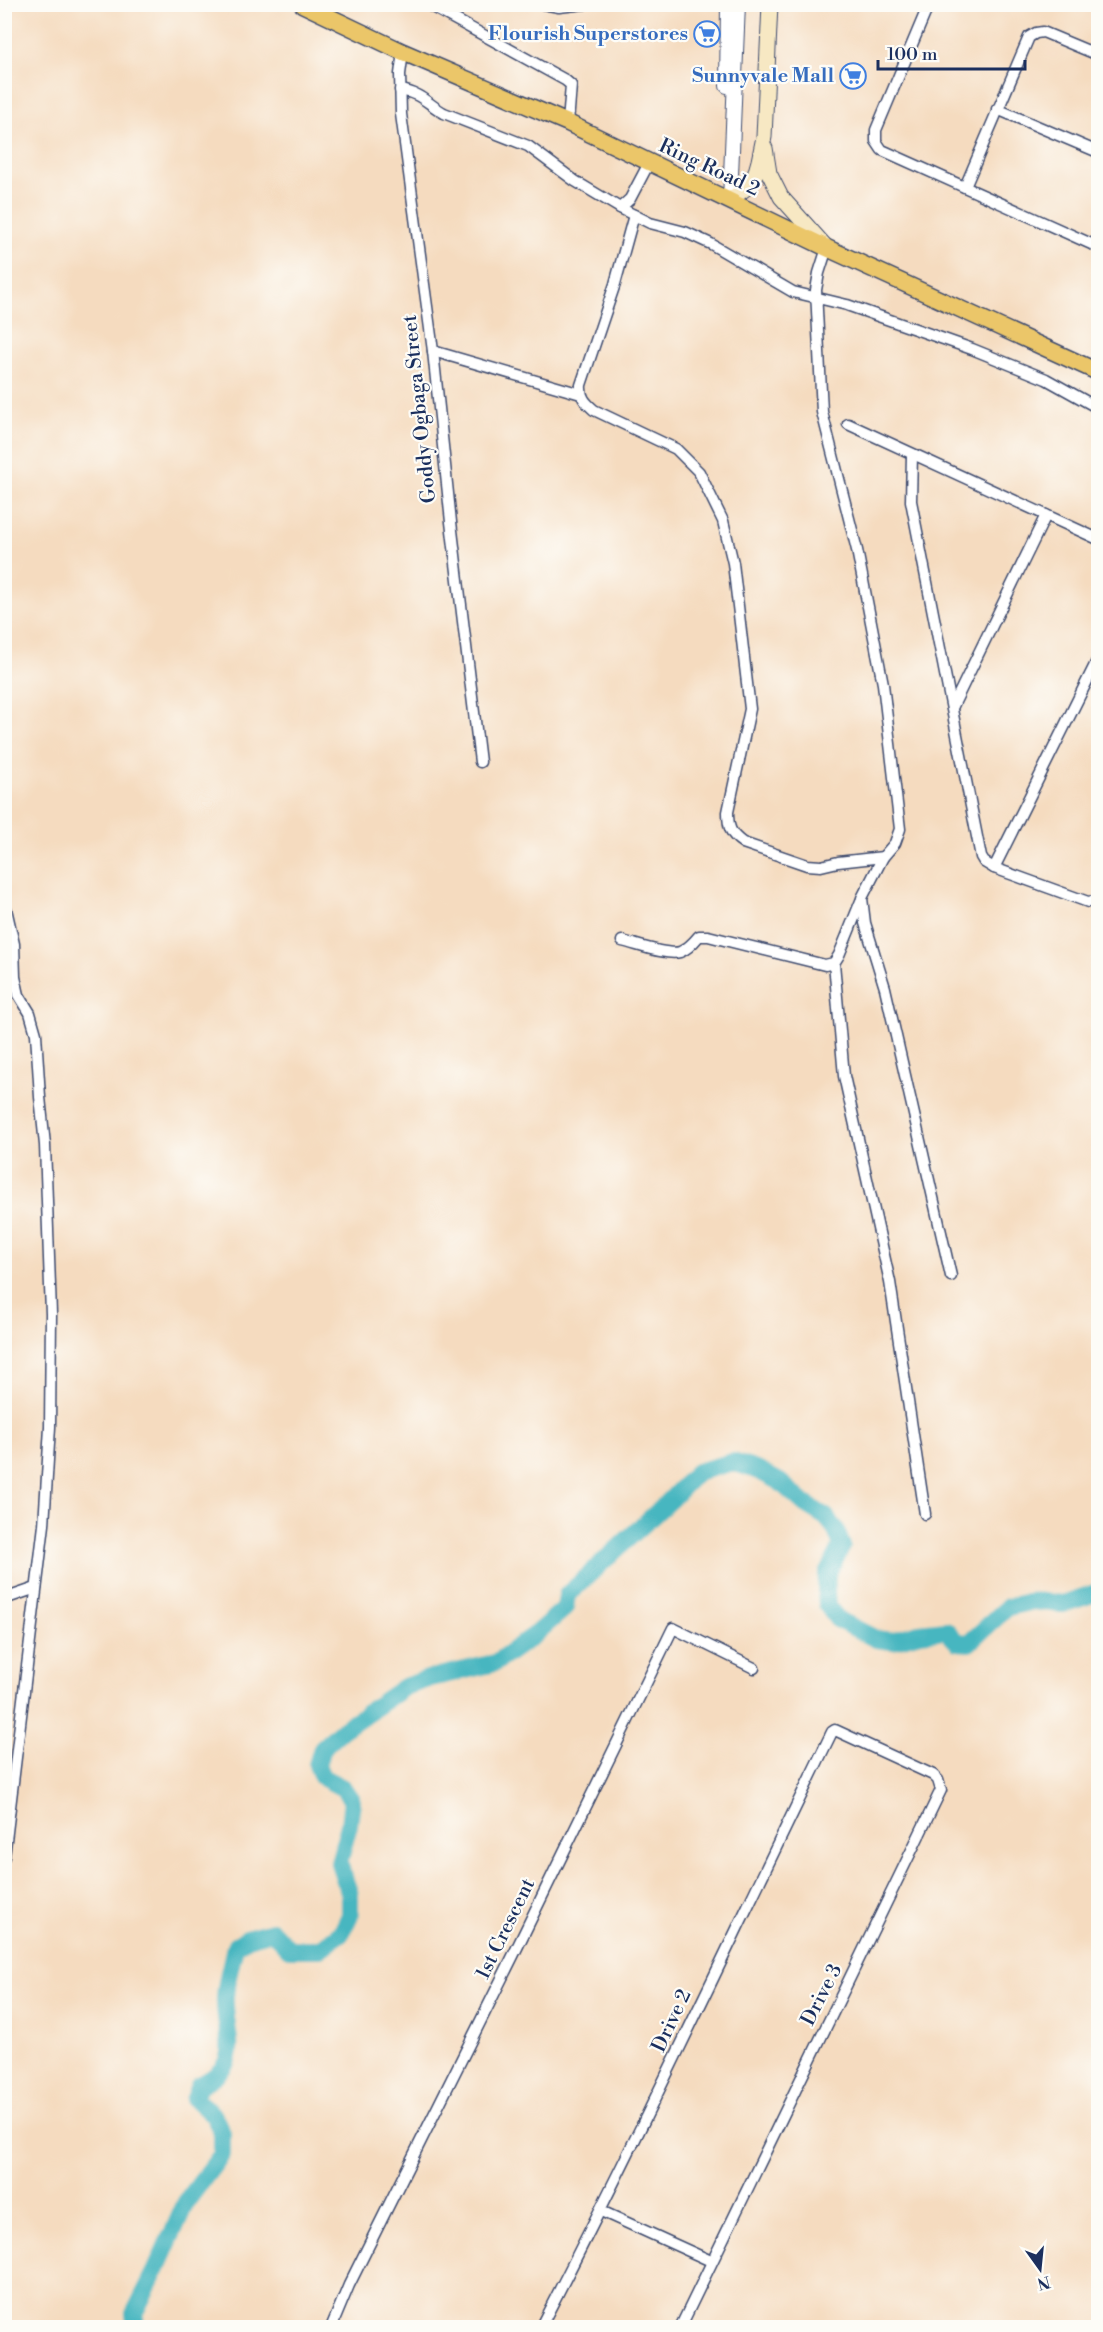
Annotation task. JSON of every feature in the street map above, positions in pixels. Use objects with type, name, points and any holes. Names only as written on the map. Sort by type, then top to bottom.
[{"type":"main road","name":"Ring Road 2","points":[[302,4],[403,52],[568,123],[826,247],[1098,372]]},
{"type":"main road","points":[[770,4],[764,137],[769,172],[781,197],[826,247]]},
{"type":"main road","points":[[726,198],[746,188],[755,175],[764,137]]},
{"type":"street","points":[[427,4],[571,85],[568,123]]},
{"type":"street","points":[[543,4],[559,8],[585,4]]},
{"type":"street","points":[[726,198],[728,4]]},
{"type":"street","points":[[726,198],[738,4]]},
{"type":"street","points":[[929,4],[876,130],[876,141],[882,150],[1098,247]]},
{"type":"street","points":[[965,187],[1029,37],[1043,32],[1098,55]]},
{"type":"street","name":"Goddy Ogbaga Street","points":[[403,52],[401,114],[433,351],[480,762]]},
{"type":"street","points":[[400,90],[419,94],[444,112],[528,146],[575,181],[620,208],[650,223],[685,232],[711,244],[793,292],[817,297],[892,321],[1008,363],[1046,379],[1098,408]]},
{"type":"street","points":[[997,109],[1098,152]]},
{"type":"street","points":[[620,208],[630,199],[649,163]]},
{"type":"street","points":[[634,215],[580,394],[594,410],[676,449],[699,472],[723,520],[734,563],[750,709],[728,812],[728,826],[734,836],[743,843],[807,865],[820,866],[883,857]]},
{"type":"street","points":[[826,247],[819,273],[817,297],[822,412],[857,550],[885,706],[900,829],[895,843],[883,857],[862,898],[834,963],[844,1076],[890,1282],[925,1514]]},
{"type":"street","points":[[433,351],[580,394]]},
{"type":"street","points":[[848,424],[1098,539]]},
{"type":"street","points":[[912,454],[911,501],[980,853],[984,862],[994,868],[1088,902],[1098,900]]},
{"type":"street","points":[[952,708],[1046,515]]},
{"type":"street","points":[[994,868],[1098,659]]},
{"type":"street","points":[[862,898],[865,923],[890,1011],[951,1276]]},
{"type":"street","points":[[4,900],[14,944],[15,977],[19,995],[30,1013],[36,1034],[45,1145],[51,1314],[50,1426],[44,1525],[4,1857]]},
{"type":"street","points":[[622,940],[670,952],[681,952],[699,936],[708,936],[825,965],[834,963]]},
{"type":"street","points":[[4,1599],[36,1588]]},
{"type":"street","name":"1st Crescent","points":[[331,2328],[350,2285],[519,1946],[673,1628],[754,1668]]},
{"type":"street","name":"Drive 2","points":[[540,2328],[600,2211],[710,1981],[835,1730]]},
{"type":"street","name":"Drive 3","points":[[680,2328],[941,1790],[938,1780],[933,1775],[835,1730]]},
{"type":"street","points":[[600,2211],[711,2261]]},
{"type":"waterway","points":[[136,2328],[134,2314],[186,2202],[222,2154],[222,2133],[214,2116],[194,2098],[199,2085],[214,2077],[228,2058],[229,2036],[225,1997],[235,1946],[247,1938],[272,1931],[289,1949],[320,1949],[342,1932],[350,1915],[350,1895],[339,1863],[349,1825],[352,1801],[343,1788],[322,1777],[317,1765],[322,1748],[342,1730],[404,1687],[431,1678],[495,1663],[533,1636],[565,1608],[567,1595],[697,1472],[733,1462],[759,1471],[780,1482],[805,1504],[826,1517],[835,1528],[842,1546],[827,1574],[827,1605],[837,1619],[876,1639],[892,1641],[919,1633],[946,1630],[957,1642],[969,1643],[1008,1607],[1033,1601],[1063,1604],[1098,1592]]},
{"type":"place","name":"Flourish Superstores","points":[[707,34]]},
{"type":"place","name":"Sunnyvale Mall","points":[[853,76]]}]
